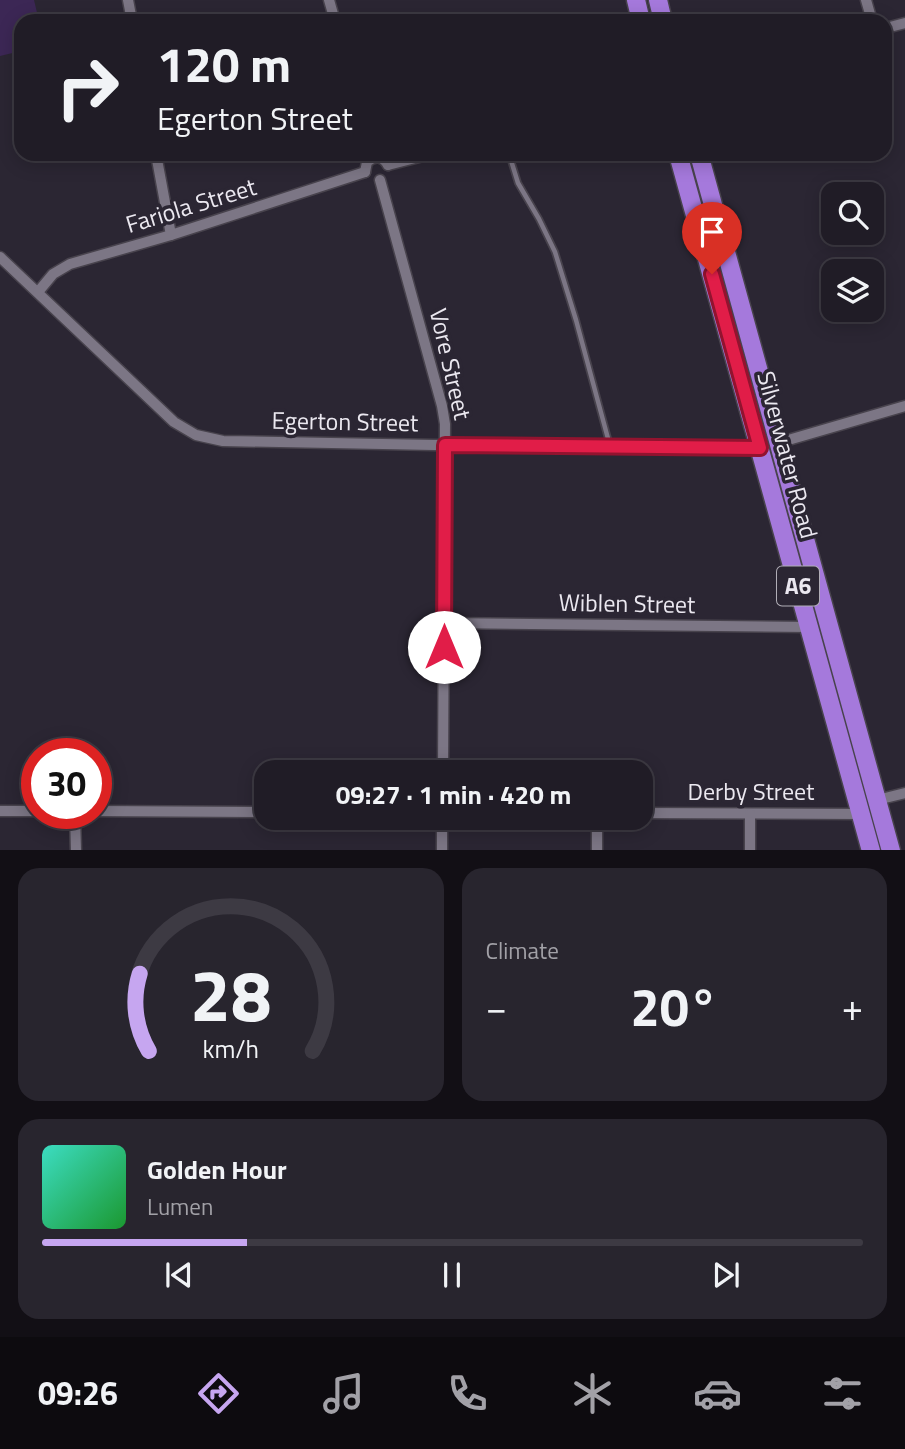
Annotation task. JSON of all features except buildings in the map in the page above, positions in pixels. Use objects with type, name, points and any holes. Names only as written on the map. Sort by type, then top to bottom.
[{"type":"highway","name":"Silverwater Road","points":[[680,161],[871,850]]},
{"type":"highway","name":"Silverwater Road","points":[[701,161],[891,850]]},
{"type":"street","points":[[157,161],[171,235]]},
{"type":"street","points":[[368,161],[365,172],[373,180],[380,180],[388,173],[385,161]]},
{"type":"street","points":[[388,165],[404,161]]},
{"type":"street","name":"Fariola Street","points":[[38,292],[61,268],[365,172]]},
{"type":"street","name":"Vore Street","points":[[380,180],[445,425],[443,760]]},
{"type":"street","name":"Egerton Street","points":[[0,257],[174,422],[197,435],[223,441],[760,448]]},
{"type":"street","points":[[778,443],[905,406]]},
{"type":"street","name":"Wiblen Street","points":[[444,623],[809,627]]},
{"type":"street","points":[[877,800],[905,793]]},
{"type":"street","points":[[0,811],[21,811]]},
{"type":"street","points":[[112,811],[254,812]]},
{"type":"street","name":"Derby Street","points":[[653,813],[861,814]]},
{"type":"street","points":[[750,814],[750,850]]},
{"type":"street","points":[[75,829],[76,850]]},
{"type":"street","points":[[439,830],[442,850]]},
{"type":"street","points":[[597,830],[597,850]]},
{"type":"lane","points":[[511,161],[518,183],[555,252],[610,446]]},
{"type":"shaded area","points":[[0,0],[34,0],[37,14],[14,14],[14,53],[0,56]]},
{"type":"route","points":[[444,647],[445,445],[760,448],[712,274]]}]
